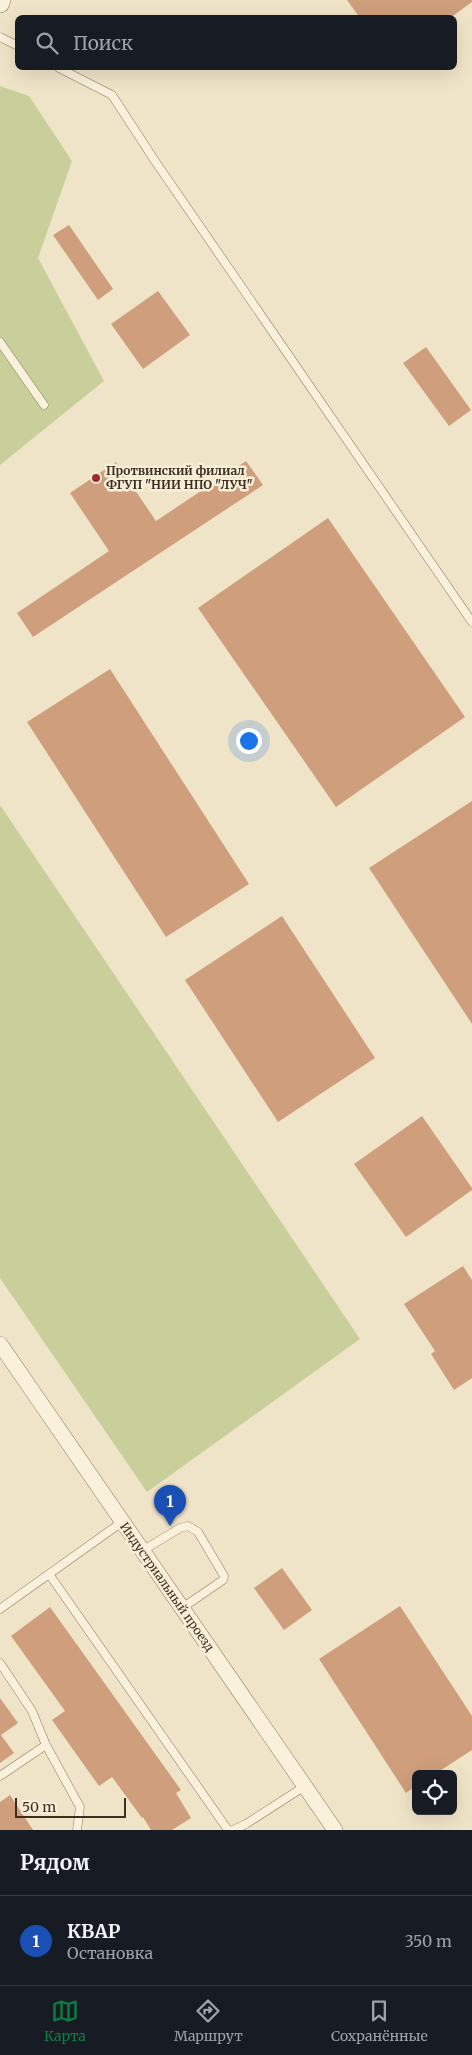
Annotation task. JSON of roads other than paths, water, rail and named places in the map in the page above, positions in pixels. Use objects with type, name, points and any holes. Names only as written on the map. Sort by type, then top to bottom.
[{"type":"street","name":"Индустриальный проезд","points":[[0,1344],[336,1830]]},
{"type":"lane","points":[[0,37],[15,44]]},
{"type":"lane","points":[[63,70],[112,95],[155,161],[472,622]]},
{"type":"lane","points":[[0,342],[44,405]]},
{"type":"lane","points":[[0,1609],[122,1522]]},
{"type":"lane","points":[[142,1551],[180,1528],[188,1526],[198,1532],[224,1576],[223,1580],[182,1608]]},
{"type":"lane","points":[[49,1574],[228,1830]]},
{"type":"lane","points":[[0,1663],[32,1710],[46,1745],[80,1806],[77,1830]]},
{"type":"lane","points":[[0,1776],[46,1745]]},
{"type":"lane","points":[[233,1830],[246,1824],[305,1786]]},
{"type":"place","name":"Протвинский филиал ФГУП \"НИИ НПО \"ЛУЧ\"","points":[[96,478]]},
{"type":"place","name":"КВАР","points":[[170,1526]]}]
